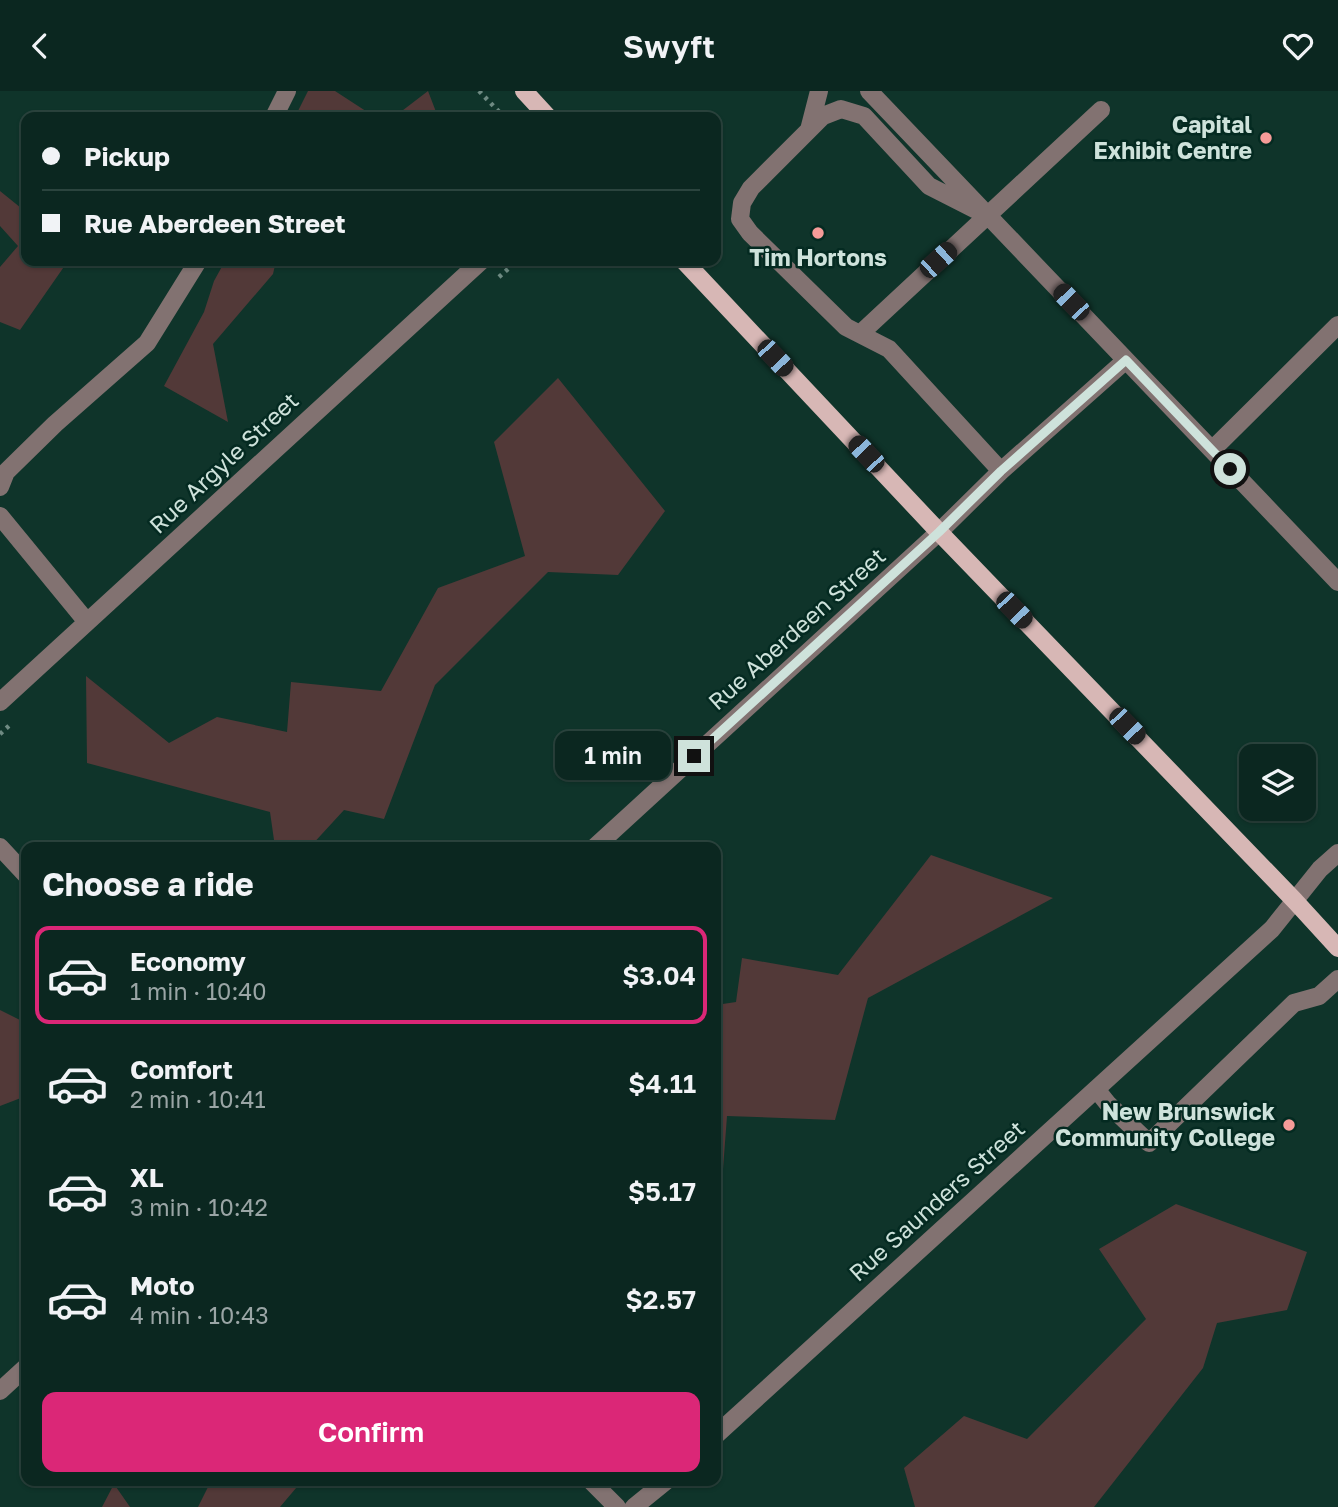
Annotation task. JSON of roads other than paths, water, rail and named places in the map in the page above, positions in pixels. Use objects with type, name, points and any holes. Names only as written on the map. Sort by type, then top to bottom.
[{"type":"main road","points":[[524,91],[543,112]]},
{"type":"main road","points":[[689,266],[939,532],[1338,948]]},
{"type":"street","points":[[276,112],[286,91]]},
{"type":"street","points":[[810,130],[819,91]]},
{"type":"street","points":[[869,91],[1338,582]]},
{"type":"street","points":[[988,216],[929,186],[864,116],[841,109],[823,116],[751,188],[742,203],[740,219],[750,233],[846,327],[889,349],[1001,471]]},
{"type":"street","points":[[861,333],[1101,110]]},
{"type":"street","points":[[0,487],[6,473],[26,453],[147,343],[195,266]]},
{"type":"street","name":"Rue Argyle Street","points":[[0,702],[476,266]]},
{"type":"street","points":[[1212,450],[1338,325]]},
{"type":"street","name":"Rue Aberdeen Street","points":[[600,842],[939,532],[1001,471],[1126,360]]},
{"type":"street","points":[[0,516],[87,622]]},
{"type":"street","points":[[0,847],[21,870]]},
{"type":"street","name":"Rue Saunders Street","points":[[721,1430],[1272,929],[1320,869],[1338,853]]},
{"type":"street","points":[[1096,1089],[1149,1143],[1294,1003],[1319,996],[1338,979]]},
{"type":"street","points":[[0,1391],[21,1372]]},
{"type":"street","points":[[596,1486],[617,1507]]},
{"type":"street","points":[[634,1507],[660,1486]]},
{"type":"place","name":"Capital Exhibit Centre","points":[[1266,138]]},
{"type":"place","name":"Tim Hortons","points":[[818,233]]},
{"type":"place","name":"New Brunswick Community College","points":[[1289,1125]]}]
